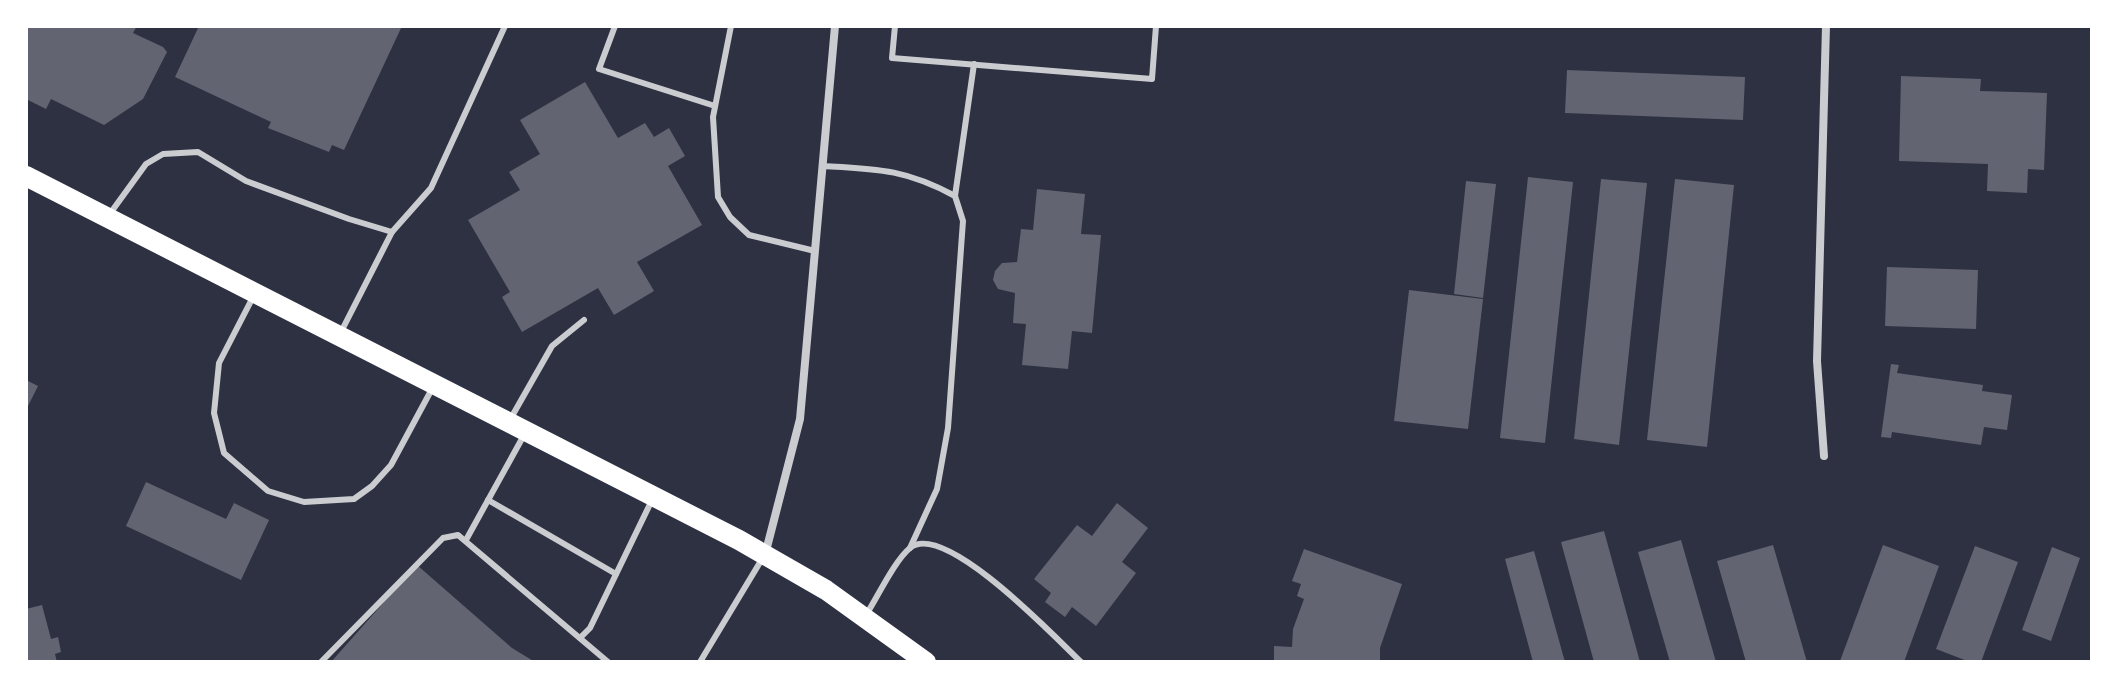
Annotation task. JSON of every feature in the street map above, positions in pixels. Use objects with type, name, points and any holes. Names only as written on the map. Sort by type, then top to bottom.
[{"type":"main road","points":[[26,176],[765,555],[865,617],[926,662]]},
{"type":"street","points":[[765,555],[800,419],[835,26]]},
{"type":"street","points":[[1824,456],[1817,361],[1826,26]]},
{"type":"lane","points":[[340,335],[392,232],[431,188],[505,26]]},
{"type":"lane","points":[[615,26],[599,69],[715,106]]},
{"type":"lane","points":[[731,26],[713,117],[718,197],[730,217],[749,235],[815,251]]},
{"type":"lane","points":[[895,26],[892,58],[1152,79],[1156,26]]},
{"type":"lane","points":[[865,617],[910,548],[937,489],[948,428],[963,221],[955,196],[974,64]]},
{"type":"lane","points":[[108,216],[146,164],[163,154],[198,152],[246,181],[392,232]]},
{"type":"lane","points":[[822,166],[890,170],[930,182],[955,196]]},
{"type":"lane","points":[[256,292],[219,363],[214,413],[224,453],[268,491],[304,502],[354,499],[372,486],[391,465],[434,384]]},
{"type":"lane","points":[[466,540],[488,500],[552,346],[584,320]]},
{"type":"lane","points":[[580,638],[590,628],[654,496]]},
{"type":"lane","points":[[488,500],[616,574]]},
{"type":"lane","points":[[321,662],[443,538],[458,535],[608,662]]},
{"type":"lane","points":[[910,548],[924,541],[942,546],[960,557],[1000,586],[1081,662]]},
{"type":"lane","points":[[700,662],[765,555]]},
{"type":"building","points":[[26,26],[137,26],[133,33],[163,47],[167,52],[143,99],[104,125],[51,99],[46,109],[26,99]]},
{"type":"building","points":[[199,26],[402,26],[344,150],[332,145],[329,152],[268,128],[271,122],[175,77]]},
{"type":"building","points":[[1567,70],[1745,77],[1743,120],[1565,113]]},
{"type":"building","points":[[1901,76],[1981,79],[1980,91],[2047,93],[2044,170],[2028,169],[2027,193],[1987,191],[1988,164],[1899,161]]},
{"type":"building","points":[[585,82],[618,138],[645,123],[654,137],[669,128],[685,156],[668,166],[702,225],[637,262],[654,291],[614,315],[598,288],[522,332],[502,297],[510,292],[468,220],[520,190],[509,172],[540,154],[520,120]]},
{"type":"building","points":[[1528,177],[1573,182],[1545,443],[1500,438]]},
{"type":"building","points":[[1601,179],[1647,183],[1619,445],[1574,439]]},
{"type":"building","points":[[1675,179],[1734,185],[1707,447],[1647,440]]},
{"type":"building","points":[[1466,181],[1496,184],[1483,298],[1454,294]]},
{"type":"building","points":[[1037,189],[1085,194],[1081,234],[1101,235],[1092,333],[1072,331],[1068,369],[1022,365],[1026,324],[1013,323],[1015,293],[998,289],[993,280],[995,271],[1002,263],[1017,262],[1021,229],[1033,230]]},
{"type":"building","points":[[1887,267],[1978,270],[1976,329],[1885,326]]},
{"type":"building","points":[[1409,290],[1483,299],[1468,429],[1394,421]]},
{"type":"building","points":[[1891,364],[1899,365],[1897,373],[1983,385],[1982,391],[2012,395],[2007,430],[1984,427],[1981,445],[1892,432],[1891,438],[1881,437]]},
{"type":"building","points":[[26,380],[38,386],[26,410]]},
{"type":"building","points":[[146,482],[226,519],[234,503],[269,520],[241,580],[126,526]]},
{"type":"building","points":[[1117,503],[1148,528],[1122,562],[1136,573],[1096,626],[1072,607],[1065,617],[1045,602],[1051,593],[1034,579],[1077,525],[1092,536]]},
{"type":"building","points":[[1604,531],[1640,662],[1594,662],[1561,542]]},
{"type":"building","points":[[1681,540],[1716,662],[1670,662],[1638,552]]},
{"type":"building","points":[[1773,545],[1807,662],[1746,662],[1717,561]]},
{"type":"building","points":[[1883,545],[1939,566],[1904,662],[1840,661]]},
{"type":"building","points":[[1975,546],[2018,562],[1981,662],[1970,662],[1936,649]]},
{"type":"building","points":[[2052,547],[2080,558],[2051,641],[2022,630]]},
{"type":"building","points":[[1304,549],[1402,584],[1380,648],[1380,662],[1274,662],[1274,646],[1292,647],[1293,629],[1304,599],[1297,596],[1301,584],[1292,581]]},
{"type":"building","points":[[1534,551],[1565,662],[1533,662],[1505,559]]},
{"type":"building","points":[[417,565],[512,648],[535,662],[331,662]]},
{"type":"building","points":[[42,605],[51,639],[58,637],[61,652],[55,654],[57,662],[26,662],[26,609]]}]
